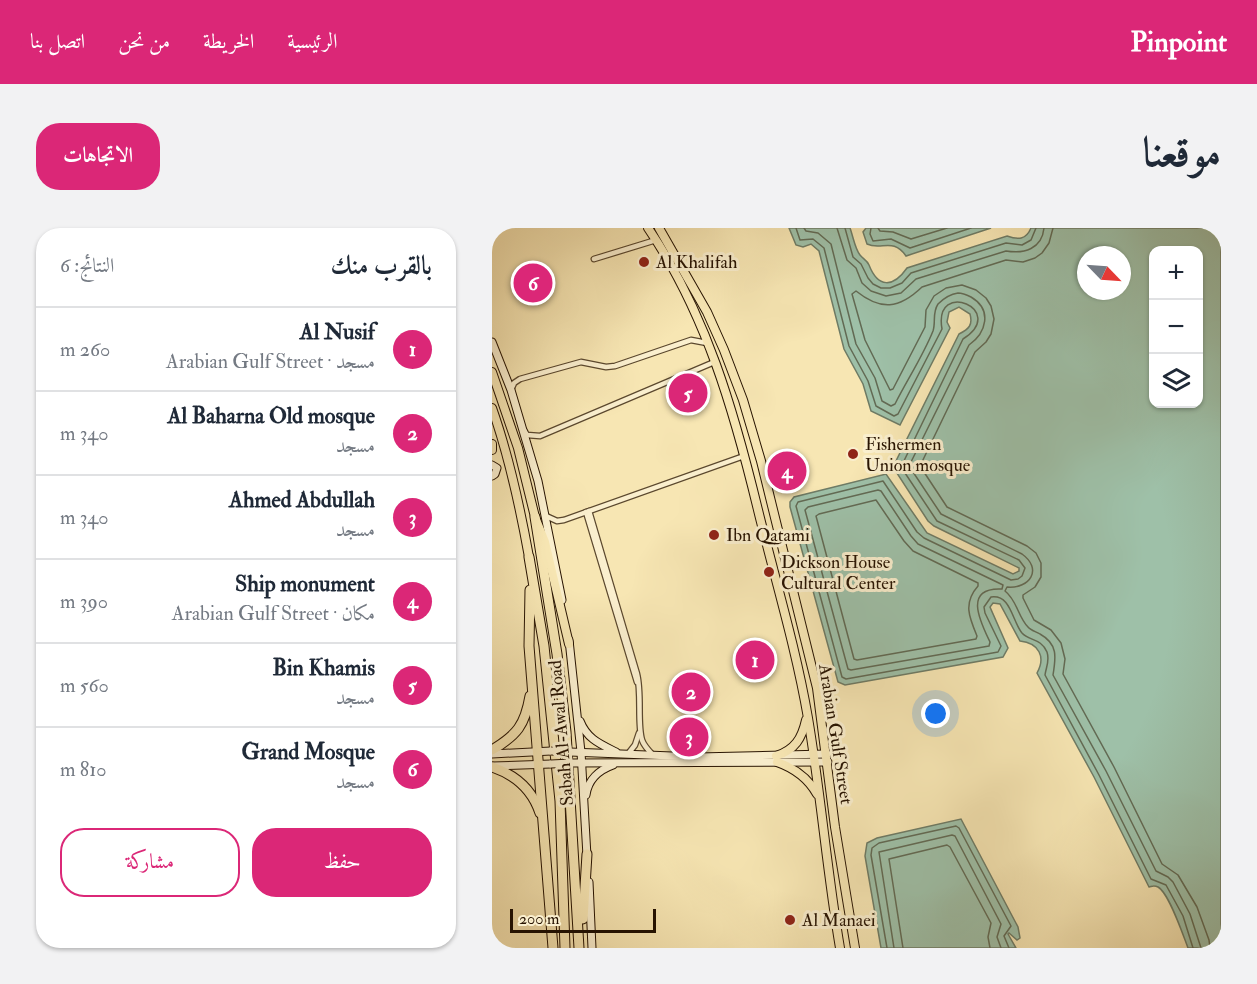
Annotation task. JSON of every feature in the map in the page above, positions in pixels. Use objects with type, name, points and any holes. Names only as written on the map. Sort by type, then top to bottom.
[{"type":"highway","name":"Sabah Al-Awal Road","points":[[535,516],[557,654],[566,732],[581,948]]},
{"type":"highway","name":"Sabah Al-Awal Road","points":[[530,562],[544,646],[559,790],[565,948]]},
{"type":"highway","points":[[530,562],[532,682],[545,828],[552,948]]},
{"type":"highway","points":[[492,752],[519,729],[527,710],[532,682]]},
{"type":"highway","points":[[492,766],[512,775],[528,789],[536,801],[545,828]]},
{"type":"highway","points":[[581,948],[587,854]]},
{"type":"main road","name":"Arabian Gulf Street","points":[[648,228],[680,281],[710,345],[745,456],[807,716],[840,948]]},
{"type":"main road","name":"Arabian Gulf Street","points":[[659,228],[707,312],[743,400],[761,461],[817,688],[855,948]]},
{"type":"main road","name":"Sabah Al-Awal Road","points":[[492,342],[524,430],[546,516],[569,644],[581,752],[592,948]]},
{"type":"main road","points":[[492,372],[518,448],[535,516],[545,542],[569,644]]},
{"type":"main road","points":[[492,408],[507,454],[530,562]]},
{"type":"main road","points":[[492,444],[492,450]]},
{"type":"main road","points":[[492,465],[496,468],[492,476]]},
{"type":"main road","points":[[577,713],[588,735],[597,743],[624,754]]},
{"type":"main road","points":[[776,759],[800,740],[807,716]]},
{"type":"main road","points":[[492,752],[551,751],[776,759],[799,773],[814,788],[819,797]]},
{"type":"main road","points":[[492,766],[827,758]]},
{"type":"main road","points":[[584,803],[587,789],[594,777],[605,768],[619,762]]},
{"type":"street","points":[[594,259],[656,240]]},
{"type":"street","points":[[511,390],[514,382],[520,379],[578,362],[610,367],[691,340],[701,340],[710,345]]},
{"type":"street","points":[[524,430],[527,435],[540,436],[712,363],[715,359]]},
{"type":"street","points":[[546,516],[560,521],[745,456]]},
{"type":"street","points":[[588,512],[638,674],[641,694],[640,735],[635,745],[624,754]]},
{"type":"street","points":[[640,735],[653,756]]},
{"type":"water","points":[[789,228],[850,228],[858,252],[877,278],[886,283],[902,275],[907,268],[1007,236],[1021,238],[1027,235],[1031,228],[1221,228],[1221,948],[1188,948],[1167,897],[1158,887],[1149,887],[1094,777],[1037,673],[1041,662],[1039,652],[1027,642],[1020,641],[1000,604],[993,603],[990,607],[1008,648],[1003,657],[845,685],[838,682],[790,507],[790,502],[794,497],[886,474],[927,533],[1013,574],[1019,571],[1019,568],[934,526],[928,521],[893,467],[959,334],[969,326],[970,314],[959,307],[949,312],[947,322],[950,328],[900,425],[871,411],[863,384],[844,349],[819,251],[811,244],[803,247],[796,245]]},
{"type":"water","points":[[866,228],[991,228],[906,256],[896,247],[867,244],[863,232]]},
{"type":"water","points":[[961,819],[1018,927],[1020,938],[1017,940],[1008,934],[1016,948],[881,948],[865,856],[867,843],[877,838]]},
{"type":"place","name":"Al Khalifah","points":[[644,262]]},
{"type":"place","name":"Grand Mosque","points":[[533,283]]},
{"type":"place","name":"Bin Khamis","points":[[688,393]]},
{"type":"place","name":"Fishermen Union mosque","points":[[853,454]]},
{"type":"place","name":"Ship monument","points":[[787,471]]},
{"type":"place","name":"Ibn Qatami","points":[[714,535]]},
{"type":"place","name":"Dickson House Cultural Center","points":[[769,572]]},
{"type":"place","name":"Al Nusif","points":[[755,660]]},
{"type":"place","name":"Al Baharna Old mosque","points":[[691,692]]},
{"type":"place","name":"Ahmed Abdullah","points":[[689,737]]},
{"type":"place","name":"Al Manaei","points":[[790,920]]}]
